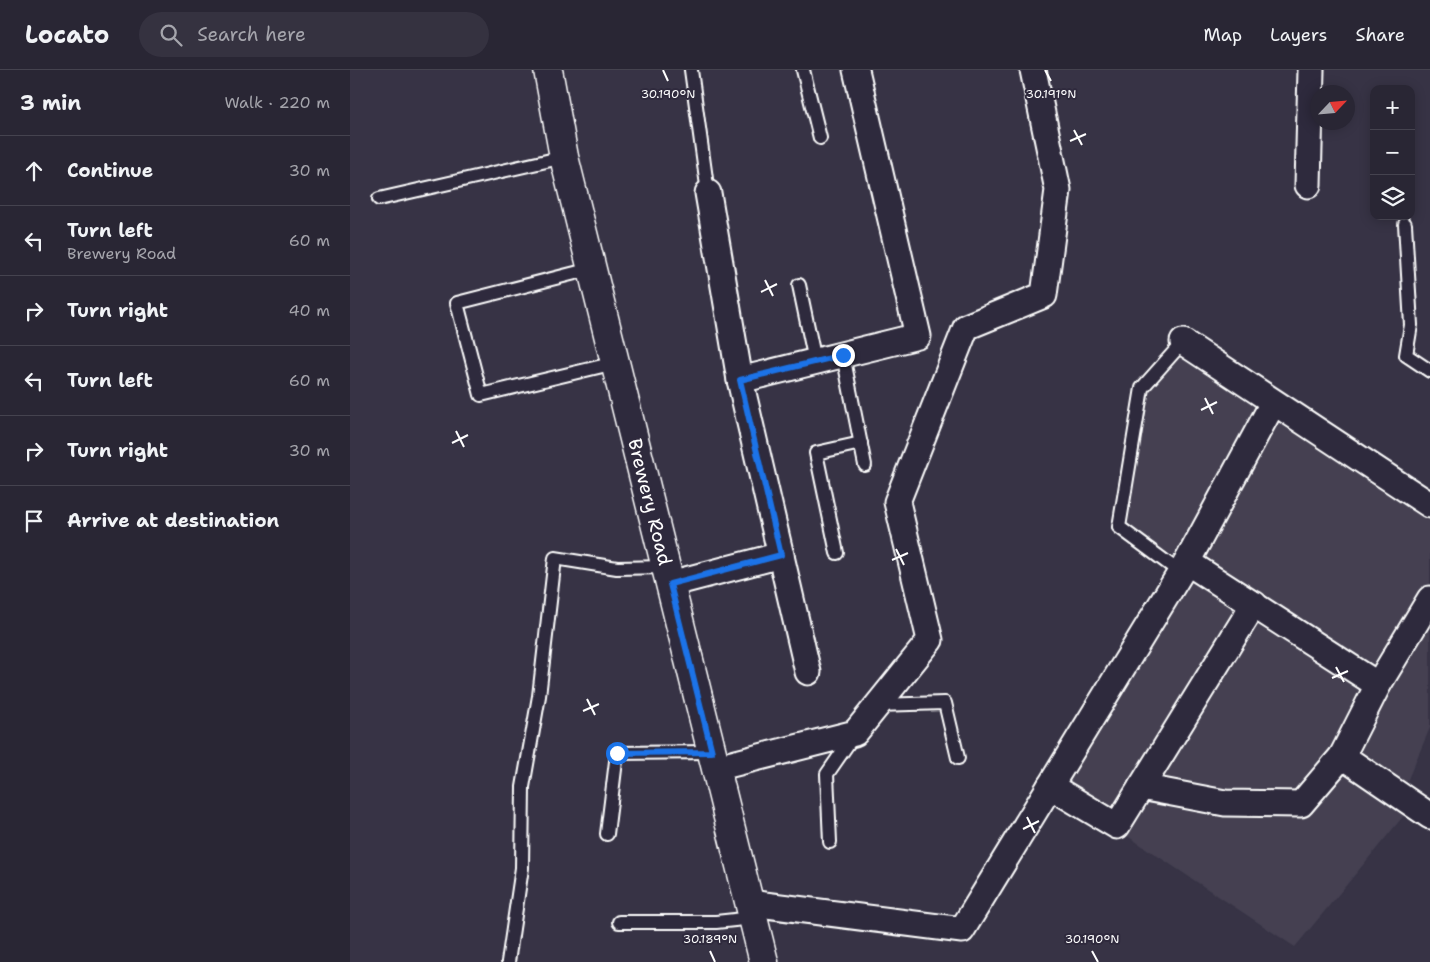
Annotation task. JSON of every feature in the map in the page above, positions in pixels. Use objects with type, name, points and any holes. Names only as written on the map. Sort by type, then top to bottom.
[{"type":"main road","name":"Brewery Road","points":[[548,70],[564,157],[591,269],[764,962]]},
{"type":"street","points":[[740,380],[918,336],[856,70]]},
{"type":"street","points":[[714,760],[855,733],[930,640],[898,502],[966,327],[1044,295],[1058,190],[1033,70]]},
{"type":"street","points":[[1308,185],[1311,70]]},
{"type":"street","points":[[708,193],[740,380],[808,672]]},
{"type":"street","points":[[1184,342],[1430,505]]},
{"type":"street","points":[[752,910],[962,930],[1184,568],[1274,403]]},
{"type":"street","points":[[668,576],[781,555]]},
{"type":"street","points":[[1184,568],[1254,604],[1378,685]]},
{"type":"street","points":[[1141,787],[1225,803],[1300,804],[1342,756],[1378,685],[1430,599]]},
{"type":"street","points":[[1050,786],[1117,826],[1254,604]]},
{"type":"street","points":[[1342,756],[1430,816]]},
{"type":"lane","points":[[691,70],[708,193]]},
{"type":"lane","points":[[803,70],[820,138]]},
{"type":"lane","points":[[379,198],[564,157]]},
{"type":"lane","points":[[1405,224],[1411,325],[1406,354],[1430,370]]},
{"type":"lane","points":[[591,269],[457,303],[481,395],[615,362]]},
{"type":"lane","points":[[799,285],[815,361]]},
{"type":"lane","points":[[1184,342],[1142,388],[1119,527],[1184,568]]},
{"type":"lane","points":[[843,355],[866,465]]},
{"type":"lane","points":[[837,553],[816,453],[861,443]]},
{"type":"lane","points":[[508,962],[522,868],[523,787],[539,696],[555,558],[668,576]]},
{"type":"lane","points":[[877,705],[945,703],[958,758]]},
{"type":"lane","points":[[830,842],[827,774],[855,733]]},
{"type":"lane","points":[[607,834],[617,753],[714,760]]},
{"type":"lane","points":[[619,922],[716,922],[752,910]]},
{"type":"shaded area","points":[[1183,342],[1430,488],[1430,728],[1399,800],[1406,813],[1295,947],[1061,792],[1187,562],[1119,527],[1142,388]]},
{"type":"route","points":[[617,753],[712,752],[670,584],[781,555],[740,380],[843,355]]}]
